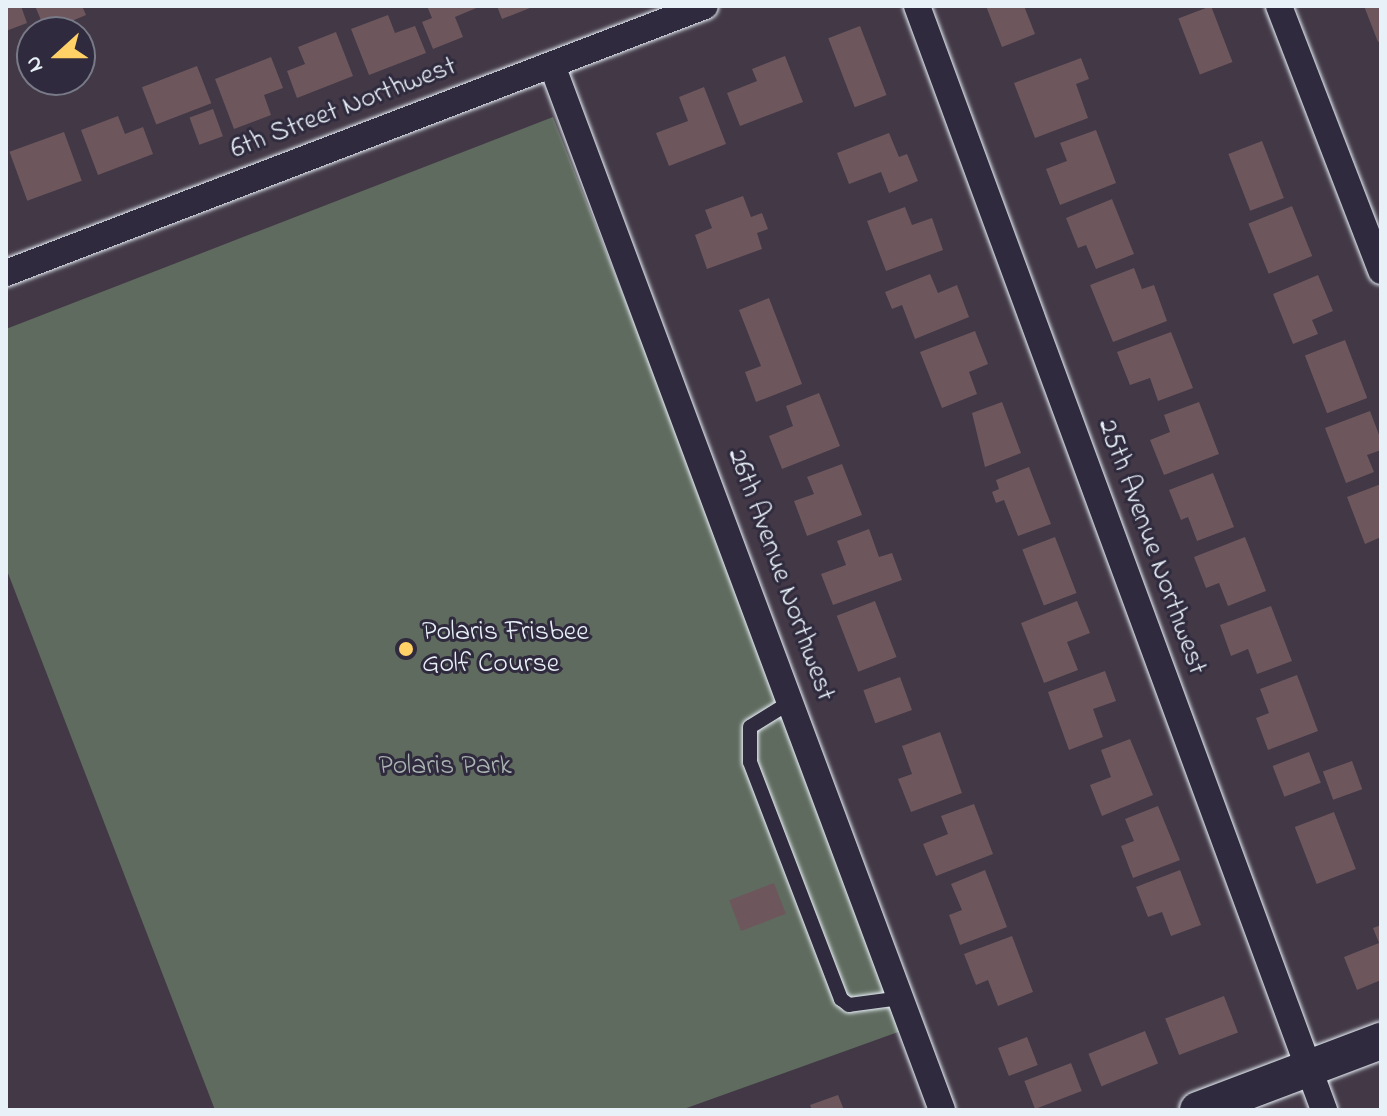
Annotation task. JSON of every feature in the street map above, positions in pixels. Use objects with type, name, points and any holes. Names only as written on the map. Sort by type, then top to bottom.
[{"type":"street","name":"6th Street Northwest","points":[[6,273],[705,6]]},
{"type":"street","name":"25th Avenue Northwest","points":[[917,6],[1324,1110]]},
{"type":"street","points":[[1279,6],[1381,271]]},
{"type":"street","name":"26th Avenue Northwest","points":[[552,65],[792,701],[942,1110]]},
{"type":"street","points":[[1198,1110],[1381,1041]]},
{"type":"lane","points":[[792,701],[750,727],[747,740],[766,806],[841,999],[849,1005],[901,998]]},
{"type":"green space","name":"Polaris Park","points":[[553,117],[912,1027],[681,1110],[215,1110],[6,568],[6,329]]},
{"type":"building","points":[[6,6],[21,6],[25,16],[16,16],[16,27],[6,31]]},
{"type":"building","points":[[35,6],[82,6],[86,15],[84,16],[39,16]]},
{"type":"building","points":[[427,6],[481,6],[455,17],[463,37],[433,49],[422,22],[432,18]]},
{"type":"building","points":[[497,6],[535,6],[502,19]]},
{"type":"building","points":[[986,6],[1024,6],[1035,34],[1002,47]]},
{"type":"building","points":[[1211,6],[1233,62],[1200,75],[1178,19]]},
{"type":"building","points":[[1364,6],[1381,6],[1381,41],[1378,42]]},
{"type":"building","points":[[388,15],[395,33],[415,26],[426,53],[369,75],[351,29]]},
{"type":"building","points":[[860,26],[887,95],[855,107],[828,38]]},
{"type":"building","points":[[336,32],[353,76],[297,98],[287,71],[305,64],[298,47]]},
{"type":"building","points":[[785,56],[803,102],[740,126],[727,93],[757,81],[752,69]]},
{"type":"building","points":[[271,57],[283,88],[264,95],[271,115],[234,129],[215,79]]},
{"type":"building","points":[[1081,58],[1089,79],[1076,84],[1088,118],[1035,138],[1014,83]]},
{"type":"building","points":[[197,66],[211,103],[156,124],[142,87]]},
{"type":"building","points":[[704,87],[726,144],[669,166],[656,133],[688,121],[679,97]]},
{"type":"building","points":[[213,109],[223,136],[199,145],[190,118]]},
{"type":"building","points":[[118,116],[125,134],[143,127],[153,154],[98,175],[81,130]]},
{"type":"building","points":[[1096,130],[1116,183],[1060,205],[1046,169],[1067,161],[1060,143]]},
{"type":"building","points":[[64,132],[82,181],[27,201],[9,152]]},
{"type":"building","points":[[889,133],[899,157],[907,154],[918,181],[889,193],[881,172],[849,184],[837,153]]},
{"type":"building","points":[[1262,141],[1284,198],[1250,211],[1228,154]]},
{"type":"building","points":[[743,196],[751,217],[762,213],[768,229],[757,233],[762,249],[707,269],[695,235],[712,228],[705,210]]},
{"type":"building","points":[[1112,199],[1134,254],[1096,269],[1086,245],[1078,248],[1066,218]]},
{"type":"building","points":[[1292,206],[1312,256],[1269,274],[1248,224]]},
{"type":"building","points":[[905,207],[912,225],[932,218],[943,250],[886,271],[867,221]]},
{"type":"building","points":[[1134,268],[1142,289],[1154,285],[1167,321],[1113,342],[1090,285]]},
{"type":"building","points":[[930,274],[938,293],[957,285],[969,317],[915,339],[902,305],[892,309],[885,292]]},
{"type":"building","points":[[1318,275],[1333,311],[1312,320],[1318,334],[1293,344],[1273,294]]},
{"type":"building","points":[[769,298],[802,384],[756,402],[745,372],[761,366],[739,310]]},
{"type":"building","points":[[975,331],[988,364],[969,372],[977,394],[942,408],[920,352]]},
{"type":"building","points":[[1171,332],[1193,388],[1158,401],[1150,378],[1130,385],[1117,352]]},
{"type":"building","points":[[1345,340],[1367,398],[1327,413],[1305,355]]},
{"type":"building","points":[[819,393],[840,446],[782,469],[769,436],[793,426],[786,406]]},
{"type":"building","points":[[1002,402],[1021,453],[985,467],[972,413]]},
{"type":"building","points":[[1199,402],[1219,454],[1164,475],[1150,440],[1170,432],[1164,415]]},
{"type":"building","points":[[1370,411],[1381,440],[1381,450],[1367,455],[1374,472],[1346,483],[1325,428]]},
{"type":"building","points":[[842,464],[862,515],[807,536],[794,501],[814,494],[807,477]]},
{"type":"building","points":[[1029,467],[1051,524],[1018,536],[1004,500],[996,503],[992,492],[999,489],[996,480]]},
{"type":"building","points":[[1213,473],[1234,527],[1197,541],[1188,517],[1181,520],[1169,490]]},
{"type":"building","points":[[1381,484],[1381,537],[1365,544],[1347,497]]},
{"type":"building","points":[[869,529],[879,557],[892,553],[902,580],[833,605],[821,574],[846,565],[837,541]]},
{"type":"building","points":[[1055,537],[1077,593],[1044,606],[1022,550]]},
{"type":"building","points":[[1245,537],[1266,591],[1228,606],[1219,583],[1206,588],[1194,557]]},
{"type":"building","points":[[875,601],[897,657],[858,672],[837,616]]},
{"type":"building","points":[[1077,601],[1090,633],[1067,642],[1078,670],[1044,683],[1021,623]]},
{"type":"building","points":[[1271,606],[1292,661],[1257,674],[1248,649],[1231,656],[1220,625]]},
{"type":"building","points":[[1105,671],[1116,701],[1093,709],[1103,737],[1069,750],[1048,692]]},
{"type":"building","points":[[1297,675],[1318,731],[1268,750],[1256,718],[1269,713],[1260,689]]},
{"type":"building","points":[[900,677],[912,710],[875,723],[863,690]]},
{"type":"building","points":[[940,732],[962,793],[911,812],[898,779],[912,774],[902,746]]},
{"type":"building","points":[[1130,739],[1153,795],[1102,816],[1090,785],[1111,777],[1101,750]]},
{"type":"building","points":[[1309,752],[1321,783],[1284,797],[1273,766]]},
{"type":"building","points":[[1352,761],[1362,789],[1333,800],[1323,772]]},
{"type":"building","points":[[974,804],[993,854],[936,876],[923,844],[948,834],[941,816]]},
{"type":"building","points":[[1158,806],[1180,860],[1133,878],[1121,846],[1134,841],[1125,819]]},
{"type":"building","points":[[1334,812],[1356,869],[1317,884],[1295,827]]},
{"type":"building","points":[[985,870],[1007,927],[960,945],[949,915],[962,910],[951,884]]},
{"type":"building","points":[[1180,870],[1201,925],[1171,936],[1162,912],[1148,917],[1136,887]]},
{"type":"building","points":[[774,883],[786,914],[741,931],[729,900]]},
{"type":"building","points":[[1381,925],[1381,980],[1357,990],[1344,957],[1379,943],[1373,928]]},
{"type":"building","points":[[1012,936],[1033,992],[998,1006],[988,980],[976,985],[964,954]]},
{"type":"building","points":[[1224,996],[1238,1032],[1179,1055],[1165,1019]]},
{"type":"building","points":[[1145,1031],[1158,1063],[1102,1086],[1088,1054]]},
{"type":"building","points":[[1027,1037],[1038,1065],[1009,1076],[998,1048]]},
{"type":"building","points":[[1071,1063],[1082,1091],[1035,1109],[1024,1081]]},
{"type":"building","points":[[838,1095],[844,1110],[812,1110],[810,1105]]},
{"type":"place","name":"Polaris Frisbee Golf Course","points":[[406,649]]}]
